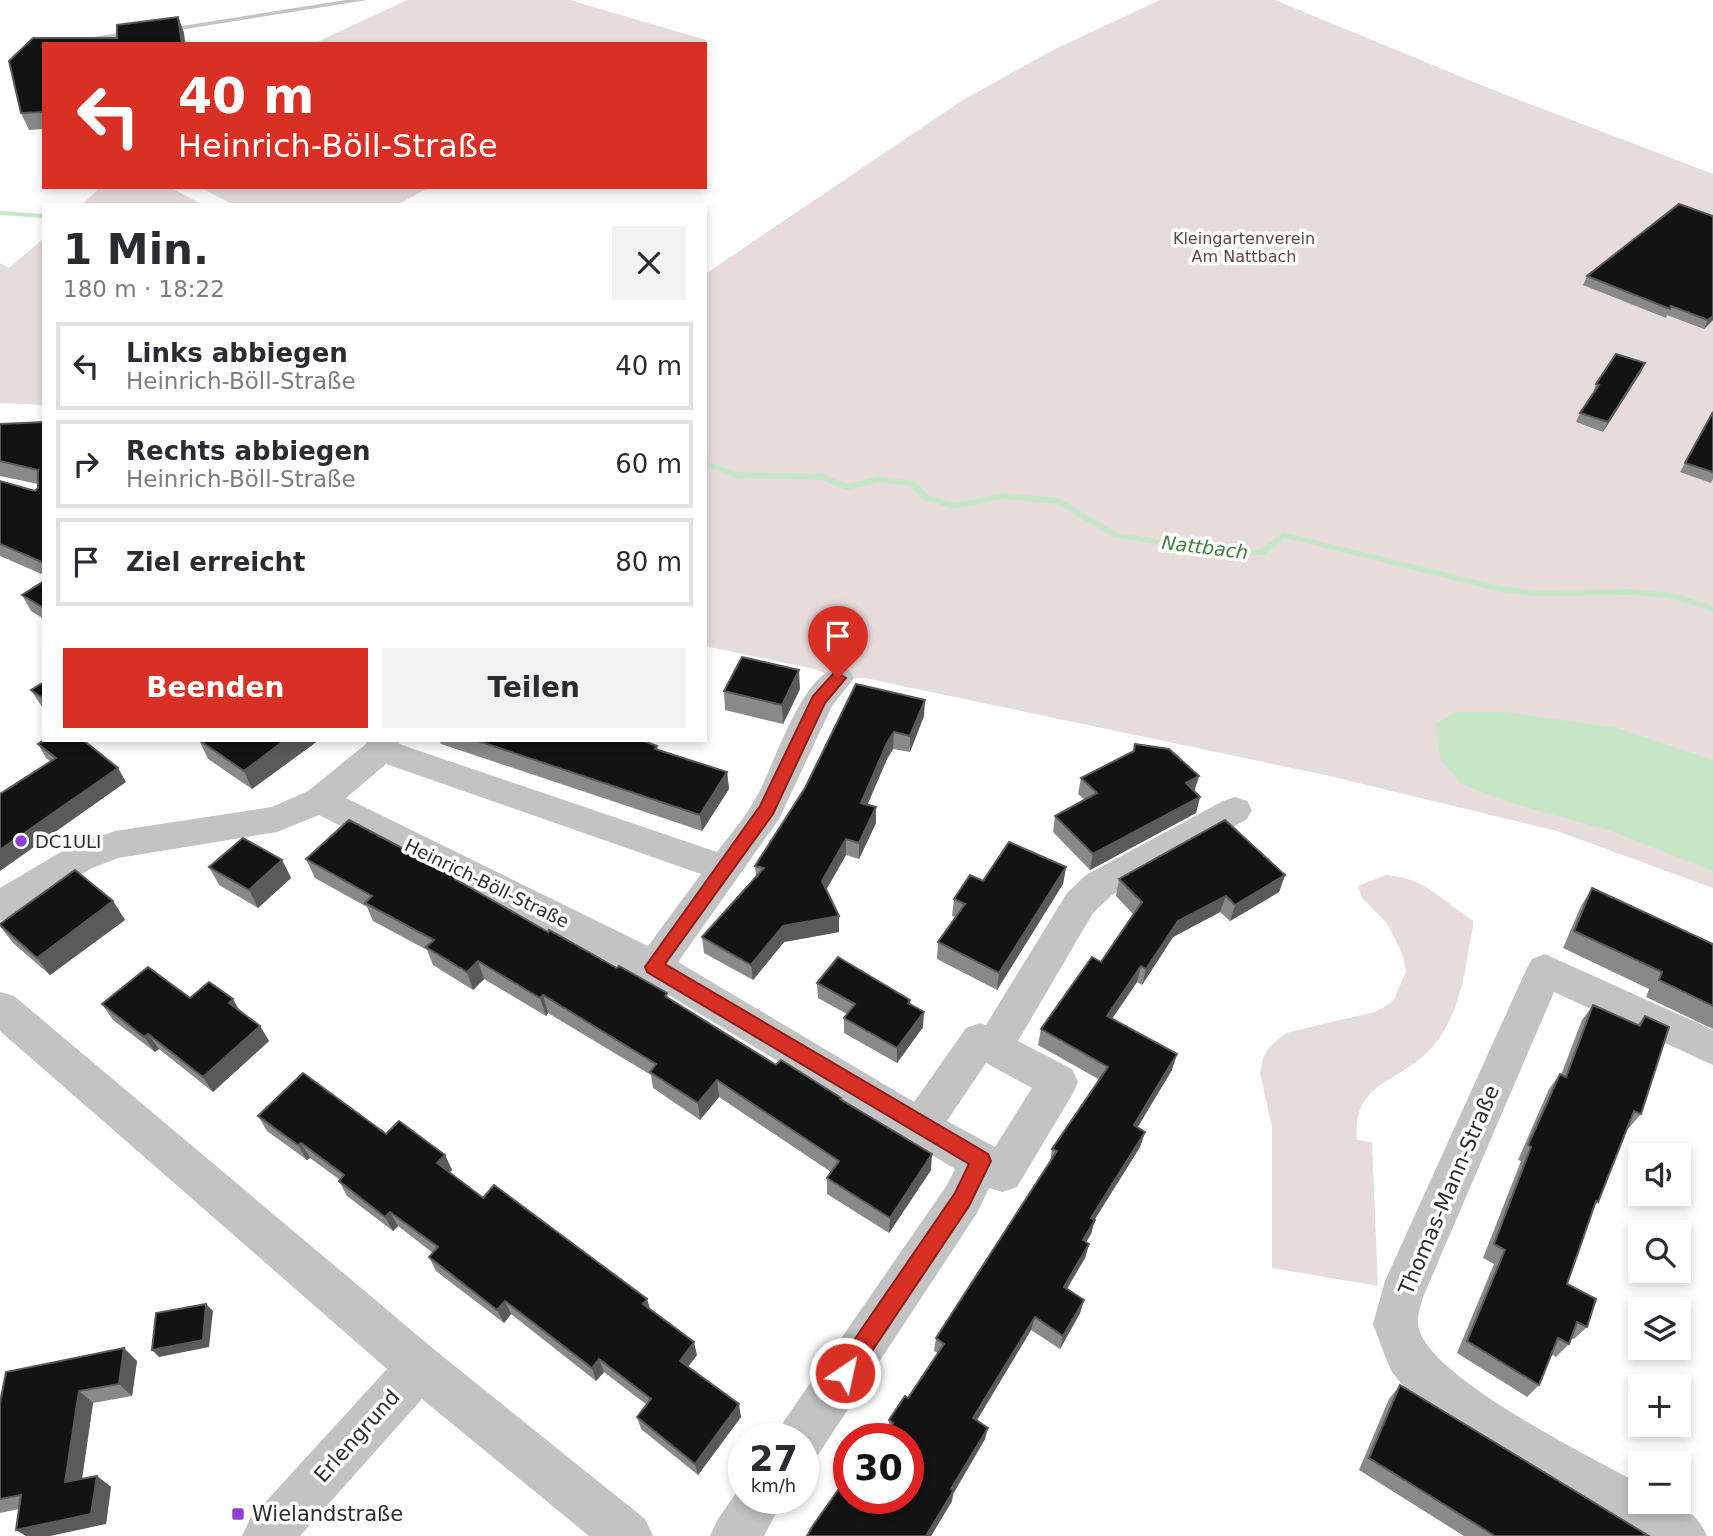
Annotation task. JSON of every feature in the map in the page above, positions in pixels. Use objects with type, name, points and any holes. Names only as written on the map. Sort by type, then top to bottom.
[{"type":"street","points":[[654,967],[767,810],[819,700],[838,678]]},
{"type":"street","points":[[0,906],[78,859],[114,845],[277,819],[320,800],[382,745],[726,869]]},
{"type":"street","name":"Heinrich-Böll-Straße","points":[[320,800],[654,967],[920,1127],[1002,1172],[1058,1082],[994,1046]]},
{"type":"street","points":[[920,1127],[979,1040],[994,1046],[1080,903],[1099,885],[1235,810]]},
{"type":"street","name":"Thomas-Mann-Straße","points":[[1682,1536],[1451,1401],[1432,1386],[1408,1356],[1395,1324],[1401,1296],[1545,970],[1713,1048]]},
{"type":"street","points":[[0,1008],[420,1367],[628,1536]]},
{"type":"street","points":[[811,1423],[962,1199],[981,1161]]},
{"type":"street","name":"Erlengrund","points":[[267,1536],[420,1367]]},
{"type":"street","points":[[735,1536],[749,1514]]},
{"type":"lane","points":[[67,42],[363,0]]},
{"type":"green space","points":[[407,0],[570,0],[706,40],[703,42],[317,42]]},
{"type":"green space","name":"Kleingartenverein Am Nattbach","points":[[1160,0],[1275,0],[1491,89],[1713,174],[1713,888],[1557,831],[1325,775],[865,678],[838,678],[814,669],[707,646],[707,273],[963,100],[1055,49]]},
{"type":"green space","points":[[99,189],[173,189],[199,203],[83,203]]},
{"type":"green space","points":[[203,189],[426,189],[401,203],[230,203]]},
{"type":"green space","points":[[42,240],[42,405],[0,403],[0,263],[9,268]]},
{"type":"green space","points":[[1386,875],[1412,880],[1422,885],[1473,921],[1473,924],[1461,989],[1442,1034],[1421,1058],[1375,1089],[1361,1109],[1357,1122],[1357,1140],[1372,1142],[1378,1286],[1272,1268],[1272,1127],[1260,1073],[1269,1047],[1286,1033],[1374,1012],[1393,1001],[1406,972],[1402,953],[1387,923],[1362,898],[1358,886]]},
{"type":"shaded area","points":[[1456,712],[1505,712],[1617,728],[1713,760],[1713,871],[1611,831],[1511,803],[1461,784],[1440,759],[1436,724]]},
{"type":"building","points":[[178,17],[182,42],[42,42],[42,112],[21,113],[9,61],[33,38],[117,38],[117,25]]},
{"type":"building","points":[[1679,204],[1713,216],[1713,316],[1708,320],[1671,306],[1670,309],[1587,276]]},
{"type":"building","points":[[1616,354],[1645,363],[1608,422],[1580,413],[1599,385],[1596,384]]},
{"type":"building","points":[[1713,412],[1713,472],[1685,463]]},
{"type":"building","points":[[42,422],[42,562],[0,544],[0,481],[35,491],[38,488],[38,470],[0,461],[0,424]]},
{"type":"building","points":[[42,582],[42,607],[22,595]]},
{"type":"building","points":[[742,657],[799,670],[782,705],[724,691]]},
{"type":"building","points":[[42,683],[42,698],[31,690]]},
{"type":"building","points":[[856,684],[925,700],[910,736],[894,732],[887,743],[861,803],[876,807],[859,843],[846,839],[822,881],[839,916],[783,926],[751,965],[702,937],[764,868],[755,866],[805,788]]},
{"type":"building","points":[[42,741],[86,742],[118,768],[0,850],[0,794],[56,758],[38,744]]},
{"type":"building","points":[[202,742],[282,742],[244,771]]},
{"type":"building","points":[[481,742],[646,742],[657,746],[655,749],[727,772],[700,815]]},
{"type":"building","points":[[1135,744],[1169,749],[1199,776],[1186,783],[1200,797],[1093,854],[1055,816],[1097,793],[1081,778],[1134,751]]},
{"type":"building","points":[[349,820],[457,877],[455,879],[548,932],[549,930],[667,993],[665,996],[776,1065],[781,1060],[932,1154],[890,1218],[827,1178],[839,1161],[717,1080],[698,1103],[650,1072],[656,1064],[543,995],[540,998],[478,961],[467,972],[426,947],[434,940],[365,903],[372,896],[306,859]]},
{"type":"building","points":[[1225,820],[1285,875],[1235,905],[1226,896],[1178,921],[1146,969],[1141,966],[1107,1016],[1177,1054],[1134,1125],[1145,1132],[1091,1218],[1095,1220],[1083,1240],[1089,1244],[1064,1287],[1084,1300],[1063,1336],[1035,1317],[973,1418],[988,1428],[926,1536],[807,1536],[833,1497],[833,1514],[924,1514],[924,1423],[893,1423],[889,1420],[905,1396],[908,1398],[944,1344],[936,1338],[1057,1151],[1052,1149],[1108,1067],[1041,1029],[1092,957],[1101,962],[1142,902],[1119,879]]},
{"type":"building","points":[[243,838],[282,860],[249,890],[209,867]]},
{"type":"building","points":[[1009,842],[1066,867],[999,973],[938,942],[965,904],[954,899],[970,875],[983,881]]},
{"type":"building","points":[[75,870],[113,901],[37,958],[0,924]]},
{"type":"building","points":[[1592,888],[1713,944],[1713,1006],[1659,980],[1662,972],[1574,931]]},
{"type":"building","points":[[838,957],[910,1000],[908,1003],[924,1012],[897,1048],[844,1018],[855,1004],[817,983]]},
{"type":"building","points":[[148,967],[190,998],[209,982],[233,999],[229,1003],[260,1026],[203,1077],[148,1034],[144,1037],[102,1004]]},
{"type":"building","points":[[1593,1005],[1640,1026],[1645,1016],[1669,1027],[1641,1114],[1634,1111],[1598,1202],[1596,1201],[1567,1284],[1596,1299],[1587,1327],[1577,1322],[1569,1344],[1558,1338],[1539,1385],[1467,1341],[1505,1250],[1494,1244],[1531,1147],[1528,1145],[1560,1074],[1566,1077]]},
{"type":"building","points":[[303,1073],[386,1134],[399,1121],[445,1155],[437,1163],[483,1198],[494,1185],[647,1299],[643,1304],[694,1342],[680,1361],[739,1404],[695,1464],[637,1417],[651,1399],[599,1359],[592,1368],[505,1301],[497,1310],[429,1257],[438,1247],[390,1212],[385,1217],[339,1181],[344,1175],[258,1116]]},
{"type":"building","points":[[206,1304],[203,1340],[152,1350],[156,1313]]},
{"type":"building","points":[[124,1348],[119,1384],[79,1391],[65,1482],[97,1476],[91,1514],[16,1530],[21,1495],[0,1499],[0,1403],[6,1372]]},
{"type":"building","points":[[1400,1385],[1649,1536],[1495,1536],[1369,1458]]},
{"type":"waterway","name":"Nattbach","points":[[0,213],[42,216]]},
{"type":"waterway","name":"Nattbach","points":[[707,464],[736,475],[823,477],[846,487],[880,479],[913,484],[925,497],[954,506],[1004,496],[1059,501],[1116,535],[1228,553],[1261,553],[1283,535],[1501,589],[1534,593],[1635,592],[1674,596],[1713,609]]},
{"type":"place","name":"DC1ULI","points":[[21,841]]},
{"type":"place","name":"Wielandstraße","points":[[238,1514]]},
{"type":"route","points":[[838,678],[819,700],[767,810],[654,967],[981,1161],[962,1199],[845,1373]]}]
